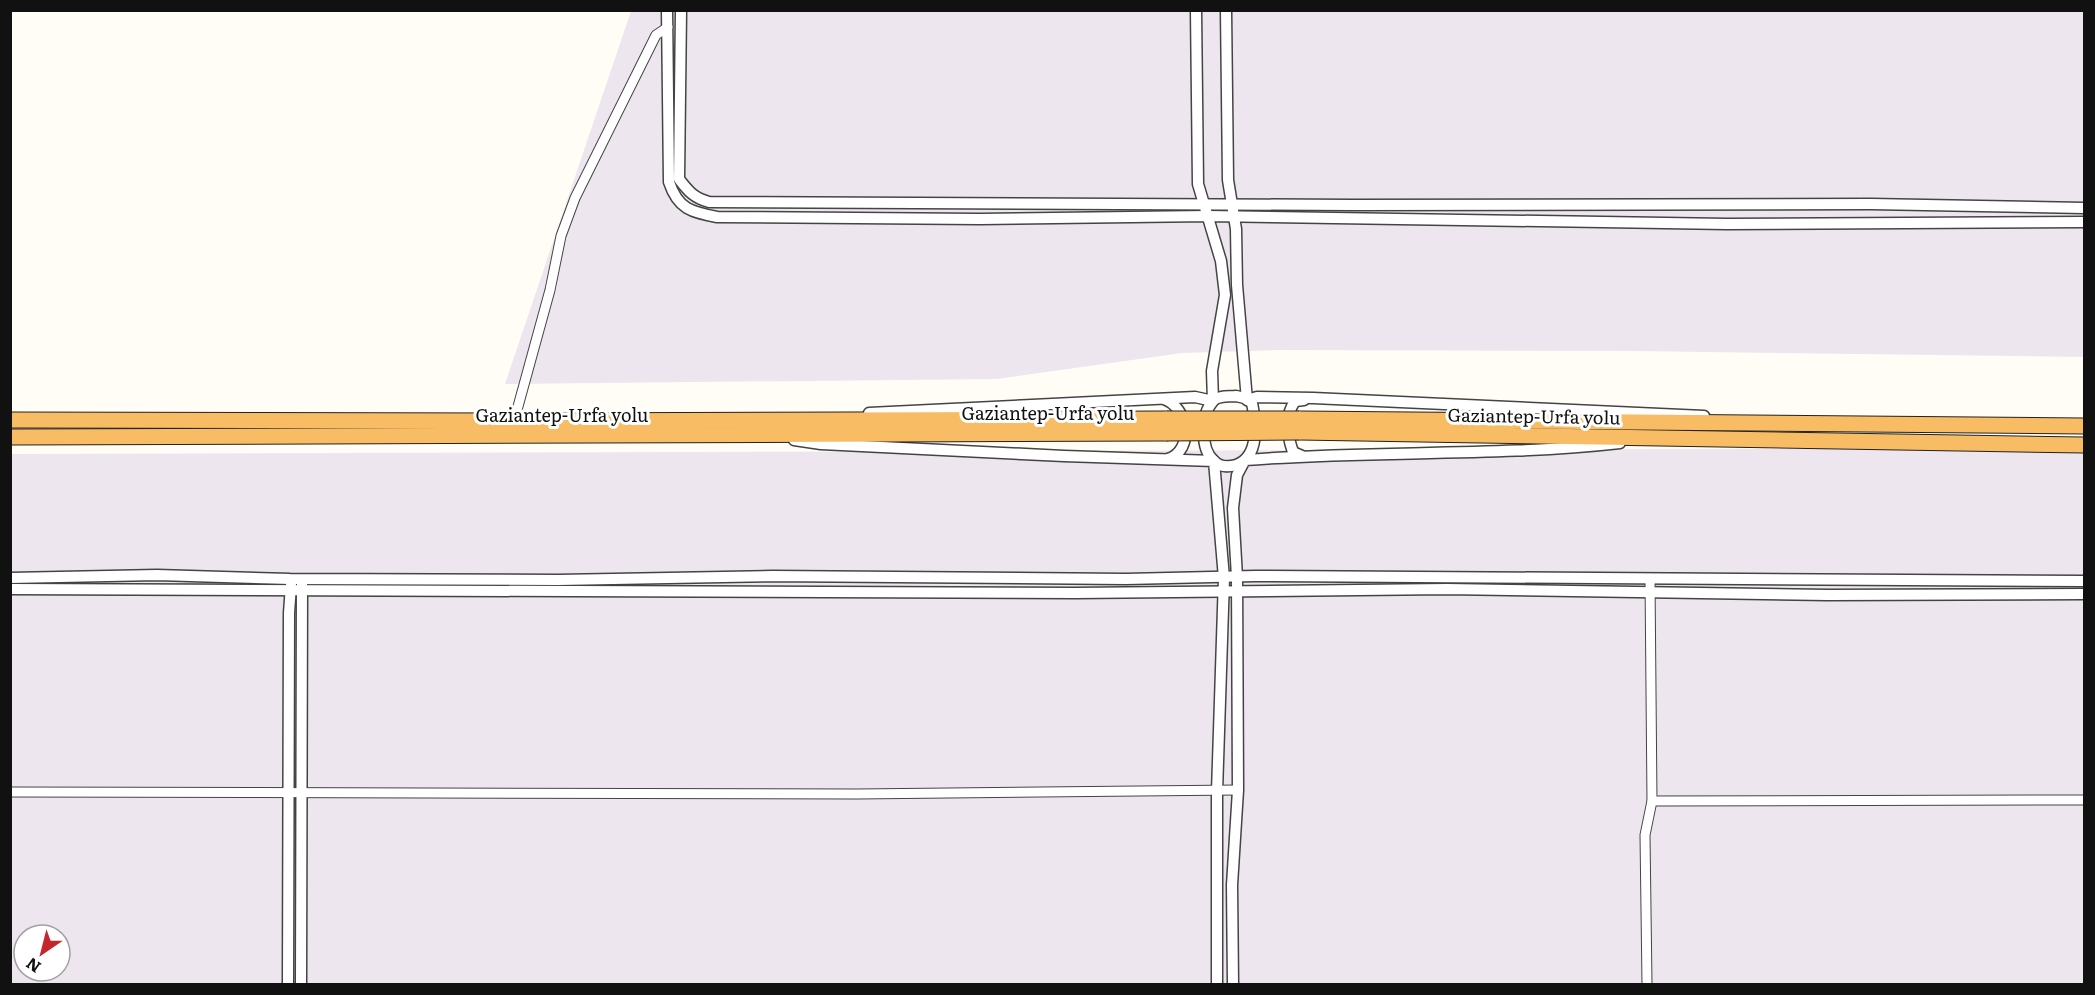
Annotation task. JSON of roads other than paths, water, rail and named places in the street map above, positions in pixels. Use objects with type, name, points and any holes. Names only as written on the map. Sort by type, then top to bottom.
[{"type":"highway","name":"Gaziantep-Urfa yolu","points":[[10,420],[830,420],[1167,426],[1765,423],[2085,426]]},
{"type":"highway","name":"Gaziantep-Urfa yolu","points":[[10,437],[751,435],[1167,426]]},
{"type":"highway","name":"Gaziantep-Urfa yolu","points":[[1299,426],[1664,438],[2085,445]]},
{"type":"street","points":[[667,10],[669,182],[673,195],[679,203],[698,214],[717,217],[1208,216],[1726,224],[2085,222]]},
{"type":"street","points":[[681,10],[679,179],[690,194],[699,200],[720,202],[1232,205],[1848,203],[2085,208]]},
{"type":"street","points":[[1196,10],[1198,184],[1221,261],[1225,295],[1212,371],[1213,401],[1204,426],[1206,444],[1214,461],[1224,578],[1217,792],[1217,984]]},
{"type":"street","points":[[1226,10],[1228,157],[1234,218],[1236,285],[1248,400]]},
{"type":"street","points":[[514,421],[550,290],[561,236],[575,198],[656,35],[668,27]]},
{"type":"street","points":[[830,420],[897,411],[1161,398],[1195,397],[1213,401],[1222,397],[1236,396],[1252,403],[1255,429],[1252,447],[1237,476],[1233,508],[1237,577],[1238,790],[1232,885],[1233,984]]},
{"type":"street","points":[[1248,400],[1257,397],[1313,398],[1555,411],[1683,414],[1765,423]]},
{"type":"street","points":[[1161,398],[1172,402],[1178,408],[1185,429],[1182,448],[1176,456],[1165,460]]},
{"type":"street","points":[[1303,457],[1293,452],[1287,422],[1295,401],[1313,398]]},
{"type":"street","points":[[751,435],[821,444],[1214,461],[1223,466],[1232,466],[1245,460],[1303,457],[1519,452],[1664,438]]},
{"type":"street","points":[[10,578],[158,575],[294,586]]},
{"type":"street","points":[[288,984],[289,613],[294,586],[302,578],[547,579],[772,576],[2085,581]]},
{"type":"street","points":[[1647,984],[1645,835],[1652,801],[1650,579]]},
{"type":"street","points":[[294,586],[300,792],[301,984]]},
{"type":"street","points":[[10,589],[294,586],[1224,592],[1447,589],[1828,595],[2085,594]]},
{"type":"street","points":[[10,792],[857,794],[1238,790]]},
{"type":"street","points":[[1652,801],[2085,800]]}]
